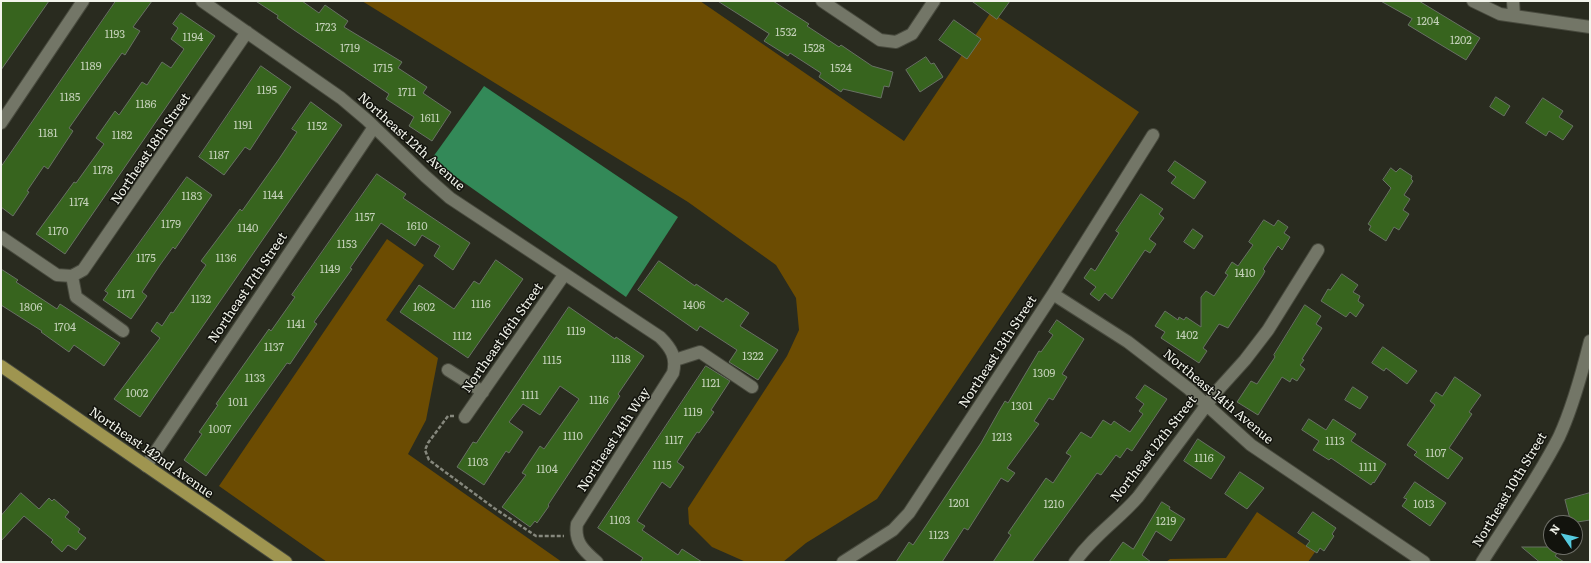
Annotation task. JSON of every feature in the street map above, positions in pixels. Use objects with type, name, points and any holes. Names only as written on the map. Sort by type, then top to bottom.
[{"type":"main road","name":"Northeast 142nd Avenue","points":[[1,366],[286,562]]},
{"type":"street","points":[[1,123],[83,1]]},
{"type":"street","name":"Northeast 12th Avenue","points":[[202,1],[341,98],[374,127],[424,176],[450,198],[564,275],[660,337],[671,349],[675,360]]},
{"type":"street","points":[[822,1],[880,40],[896,42],[912,34],[934,1]]},
{"type":"street","points":[[1473,1],[1489,10],[1514,16],[1590,27]]},
{"type":"street","points":[[1513,1],[1514,16]]},
{"type":"street","name":"Northeast 18th Street","points":[[72,276],[78,274],[88,266],[247,32]]},
{"type":"street","name":"Northeast 17th Street","points":[[146,466],[374,127]]},
{"type":"street","name":"Northeast 13th Street","points":[[843,562],[859,558],[893,530],[909,513],[1053,294],[1153,135]]},
{"type":"street","points":[[1,237],[57,275],[72,276],[76,296],[123,331]]},
{"type":"street","name":"Northeast 12th Street","points":[[1074,562],[1090,542],[1138,497],[1206,406],[1268,330],[1318,250]]},
{"type":"street","name":"Northeast 16th Street","points":[[465,417],[564,275]]},
{"type":"street","name":"Northeast 14th Avenue","points":[[1053,294],[1128,342],[1189,388],[1206,406],[1251,445],[1424,562]]},
{"type":"street","name":"Northeast 10th Street","points":[[1482,562],[1531,485],[1559,436],[1580,380],[1590,341]]},
{"type":"street","points":[[675,360],[700,352],[752,387]]},
{"type":"street","name":"Northeast 14th Way","points":[[577,536],[580,519],[670,380],[675,367],[675,360]]},
{"type":"street","points":[[448,370],[483,392]]},
{"type":"street","points":[[577,536],[583,550],[597,562]]},
{"type":"path","points":[[465,417],[448,416],[428,442],[426,450],[429,460],[494,508],[536,536],[577,536]]},
{"type":"shaded area","points":[[362,1],[700,1],[904,141],[991,12],[1139,112],[877,499],[806,543],[783,562],[746,562],[712,547],[689,524],[688,508],[787,356],[799,330],[796,298],[776,265],[688,202]]},
{"type":"shaded area","points":[[484,86],[678,217],[626,297],[449,172],[433,157]]},
{"type":"shaded area","points":[[387,239],[424,265],[386,320],[438,358],[426,420],[408,454],[562,562],[327,562],[219,486]]},
{"type":"shaded area","points":[[1257,512],[1315,552],[1308,562],[1166,562],[1170,559],[1226,558]]},
{"type":"building","points":[[1,1],[49,1],[1,70]]},
{"type":"building","points":[[116,1],[152,1],[133,27],[140,31],[125,55],[122,53],[69,128],[73,131],[48,169],[44,166],[27,191],[29,192],[13,216],[1,207],[1,167]]},
{"type":"building","points":[[256,1],[302,1],[319,13],[325,5],[348,21],[344,27],[402,62],[398,68],[427,87],[423,93],[451,112],[432,141],[409,126],[414,117],[386,99],[389,94],[294,30],[277,18],[278,16]]},
{"type":"building","points":[[718,1],[773,1],[809,24],[807,26],[839,47],[841,45],[872,66],[893,72],[889,87],[884,86],[881,98],[843,89],[841,92],[819,77],[821,73],[790,53],[788,56],[764,41],[769,34]]},
{"type":"building","points":[[972,1],[1010,1],[997,19]]},
{"type":"building","points":[[1381,1],[1419,1],[1480,38],[1466,60],[1408,25],[1412,19]]},
{"type":"building","points":[[181,13],[215,36],[65,254],[36,234],[104,144],[96,138],[115,111],[119,115],[142,82],[147,85],[162,62],[171,68],[184,49],[171,39],[178,28],[173,24]]},
{"type":"building","points":[[954,20],[981,39],[967,59],[939,40]]},
{"type":"building","points":[[926,57],[931,64],[934,63],[943,77],[920,92],[906,70]]},
{"type":"building","points":[[261,66],[291,87],[250,150],[245,147],[224,175],[199,157]]},
{"type":"building","points":[[1496,97],[1510,106],[1504,116],[1490,107]]},
{"type":"building","points":[[1543,98],[1563,111],[1559,117],[1573,126],[1563,140],[1549,131],[1546,136],[1526,123]]},
{"type":"building","points":[[311,102],[342,125],[140,417],[114,399],[160,338],[151,331],[157,322],[162,326],[171,312],[173,313],[206,265],[201,261],[240,209],[242,211],[279,159],[297,132],[292,129]]},
{"type":"building","points":[[1175,161],[1206,182],[1194,199],[1171,183],[1176,177],[1168,171]]},
{"type":"building","points":[[1391,168],[1396,172],[1400,168],[1412,176],[1411,179],[1413,181],[1404,195],[1410,199],[1403,210],[1409,214],[1399,230],[1394,227],[1386,241],[1369,230],[1371,226],[1368,224],[1391,188],[1383,180]]},
{"type":"building","points":[[377,174],[406,194],[403,198],[470,243],[453,270],[434,256],[440,246],[422,235],[415,246],[381,223],[350,268],[352,269],[314,322],[317,324],[290,364],[287,363],[206,476],[184,460],[202,434],[199,432],[218,405],[216,404],[269,329],[271,331],[295,297],[292,295]]},
{"type":"building","points":[[187,177],[212,195],[175,249],[173,247],[142,292],[147,296],[131,319],[103,300],[108,293],[105,291]]},
{"type":"building","points":[[1141,194],[1163,209],[1159,214],[1164,218],[1149,239],[1156,244],[1150,253],[1145,250],[1112,299],[1105,293],[1099,301],[1090,294],[1096,287],[1084,278],[1091,268],[1095,271],[1119,233],[1116,231]]},
{"type":"building","points":[[1264,220],[1274,226],[1278,220],[1288,227],[1284,233],[1290,237],[1282,250],[1278,246],[1263,269],[1265,271],[1263,275],[1228,328],[1219,324],[1203,348],[1207,351],[1199,363],[1161,338],[1165,332],[1155,326],[1165,311],[1178,320],[1179,317],[1184,320],[1186,317],[1201,327],[1201,297],[1206,291],[1214,296],[1228,275],[1225,273],[1232,262],[1238,266],[1253,245],[1249,242]]},
{"type":"building","points":[[1193,229],[1203,236],[1194,249],[1184,242]]},
{"type":"building","points":[[496,260],[523,279],[468,358],[400,312],[419,285],[454,309],[474,281],[479,284]]},
{"type":"building","points":[[659,261],[695,286],[696,284],[723,302],[726,298],[749,313],[740,326],[778,350],[758,380],[729,362],[737,350],[700,326],[697,331],[638,290]]},
{"type":"building","points":[[1,269],[18,280],[16,282],[57,309],[60,304],[120,343],[104,366],[74,345],[69,352],[41,332],[42,331],[1,305]]},
{"type":"building","points":[[1342,274],[1358,285],[1353,292],[1360,296],[1358,301],[1364,305],[1356,317],[1350,312],[1346,317],[1321,301],[1328,289],[1330,290]]},
{"type":"building","points":[[1305,305],[1321,316],[1316,324],[1322,328],[1302,359],[1304,360],[1300,365],[1305,369],[1297,381],[1292,378],[1290,382],[1282,377],[1258,415],[1237,402],[1251,381],[1257,384],[1275,357],[1274,355]]},
{"type":"building","points":[[569,307],[615,339],[616,337],[644,356],[618,394],[620,396],[548,505],[549,506],[537,523],[535,521],[530,527],[502,507],[526,475],[522,473],[540,446],[544,449],[579,399],[560,386],[540,415],[523,404],[509,422],[523,432],[509,453],[506,451],[484,485],[457,467],[473,442],[476,443]]},
{"type":"building","points":[[1057,320],[1084,339],[1062,374],[1067,377],[1053,400],[1049,398],[1034,421],[1039,424],[1007,468],[1015,473],[1008,482],[1001,478],[968,530],[964,528],[942,562],[896,562],[909,542],[913,545],[981,443],[1005,401],[1008,403],[1039,351],[1041,352],[1053,335],[1049,332]]},
{"type":"building","points":[[1383,347],[1417,371],[1407,384],[1386,368],[1384,371],[1372,363]]},
{"type":"building","points":[[706,366],[730,381],[711,410],[714,412],[699,433],[697,432],[677,462],[684,467],[670,488],[662,482],[637,521],[645,526],[642,530],[678,555],[682,549],[702,562],[640,562],[643,558],[598,528]]},
{"type":"building","points":[[1455,377],[1481,395],[1469,412],[1472,414],[1449,448],[1463,458],[1448,479],[1414,455],[1417,452],[1407,445],[1435,405],[1430,401],[1436,392],[1442,396]]},
{"type":"building","points":[[1145,385],[1167,399],[1132,451],[1127,448],[1120,458],[1116,455],[1101,475],[1097,473],[1032,562],[993,562],[1011,535],[1008,533],[1046,478],[1053,483],[1071,456],[1066,453],[1081,432],[1091,438],[1103,420],[1111,425],[1114,421],[1130,432],[1143,414],[1139,411],[1144,404],[1136,398]]},
{"type":"building","points":[[1353,387],[1368,397],[1360,409],[1345,400]]},
{"type":"building","points":[[1309,419],[1326,430],[1333,419],[1356,434],[1351,441],[1386,464],[1374,483],[1373,482],[1371,485],[1331,458],[1329,460],[1313,450],[1319,441],[1302,430]]},
{"type":"building","points":[[1198,439],[1225,457],[1211,479],[1184,461]]},
{"type":"building","points":[[1240,472],[1264,488],[1247,509],[1225,494]]},
{"type":"building","points":[[1415,482],[1446,503],[1430,526],[1402,506],[1407,499],[1404,498]]},
{"type":"building","points":[[21,493],[39,509],[49,498],[52,501],[54,499],[69,512],[65,517],[80,529],[78,532],[86,538],[76,550],[68,545],[62,552],[51,542],[53,540],[24,516],[1,541],[1,516]]},
{"type":"building","points":[[1590,493],[1590,520],[1583,521],[1583,515],[1569,515],[1565,500]]},
{"type":"building","points":[[1162,502],[1170,507],[1169,509],[1185,519],[1171,541],[1156,531],[1142,555],[1151,562],[1109,562],[1123,542],[1133,549]]},
{"type":"building","points":[[1313,512],[1336,528],[1332,534],[1334,536],[1324,551],[1320,548],[1317,553],[1306,546],[1310,541],[1298,533]]},
{"type":"building","points":[[1522,547],[1543,547],[1543,555],[1556,555],[1555,556],[1564,562],[1540,562]]}]
